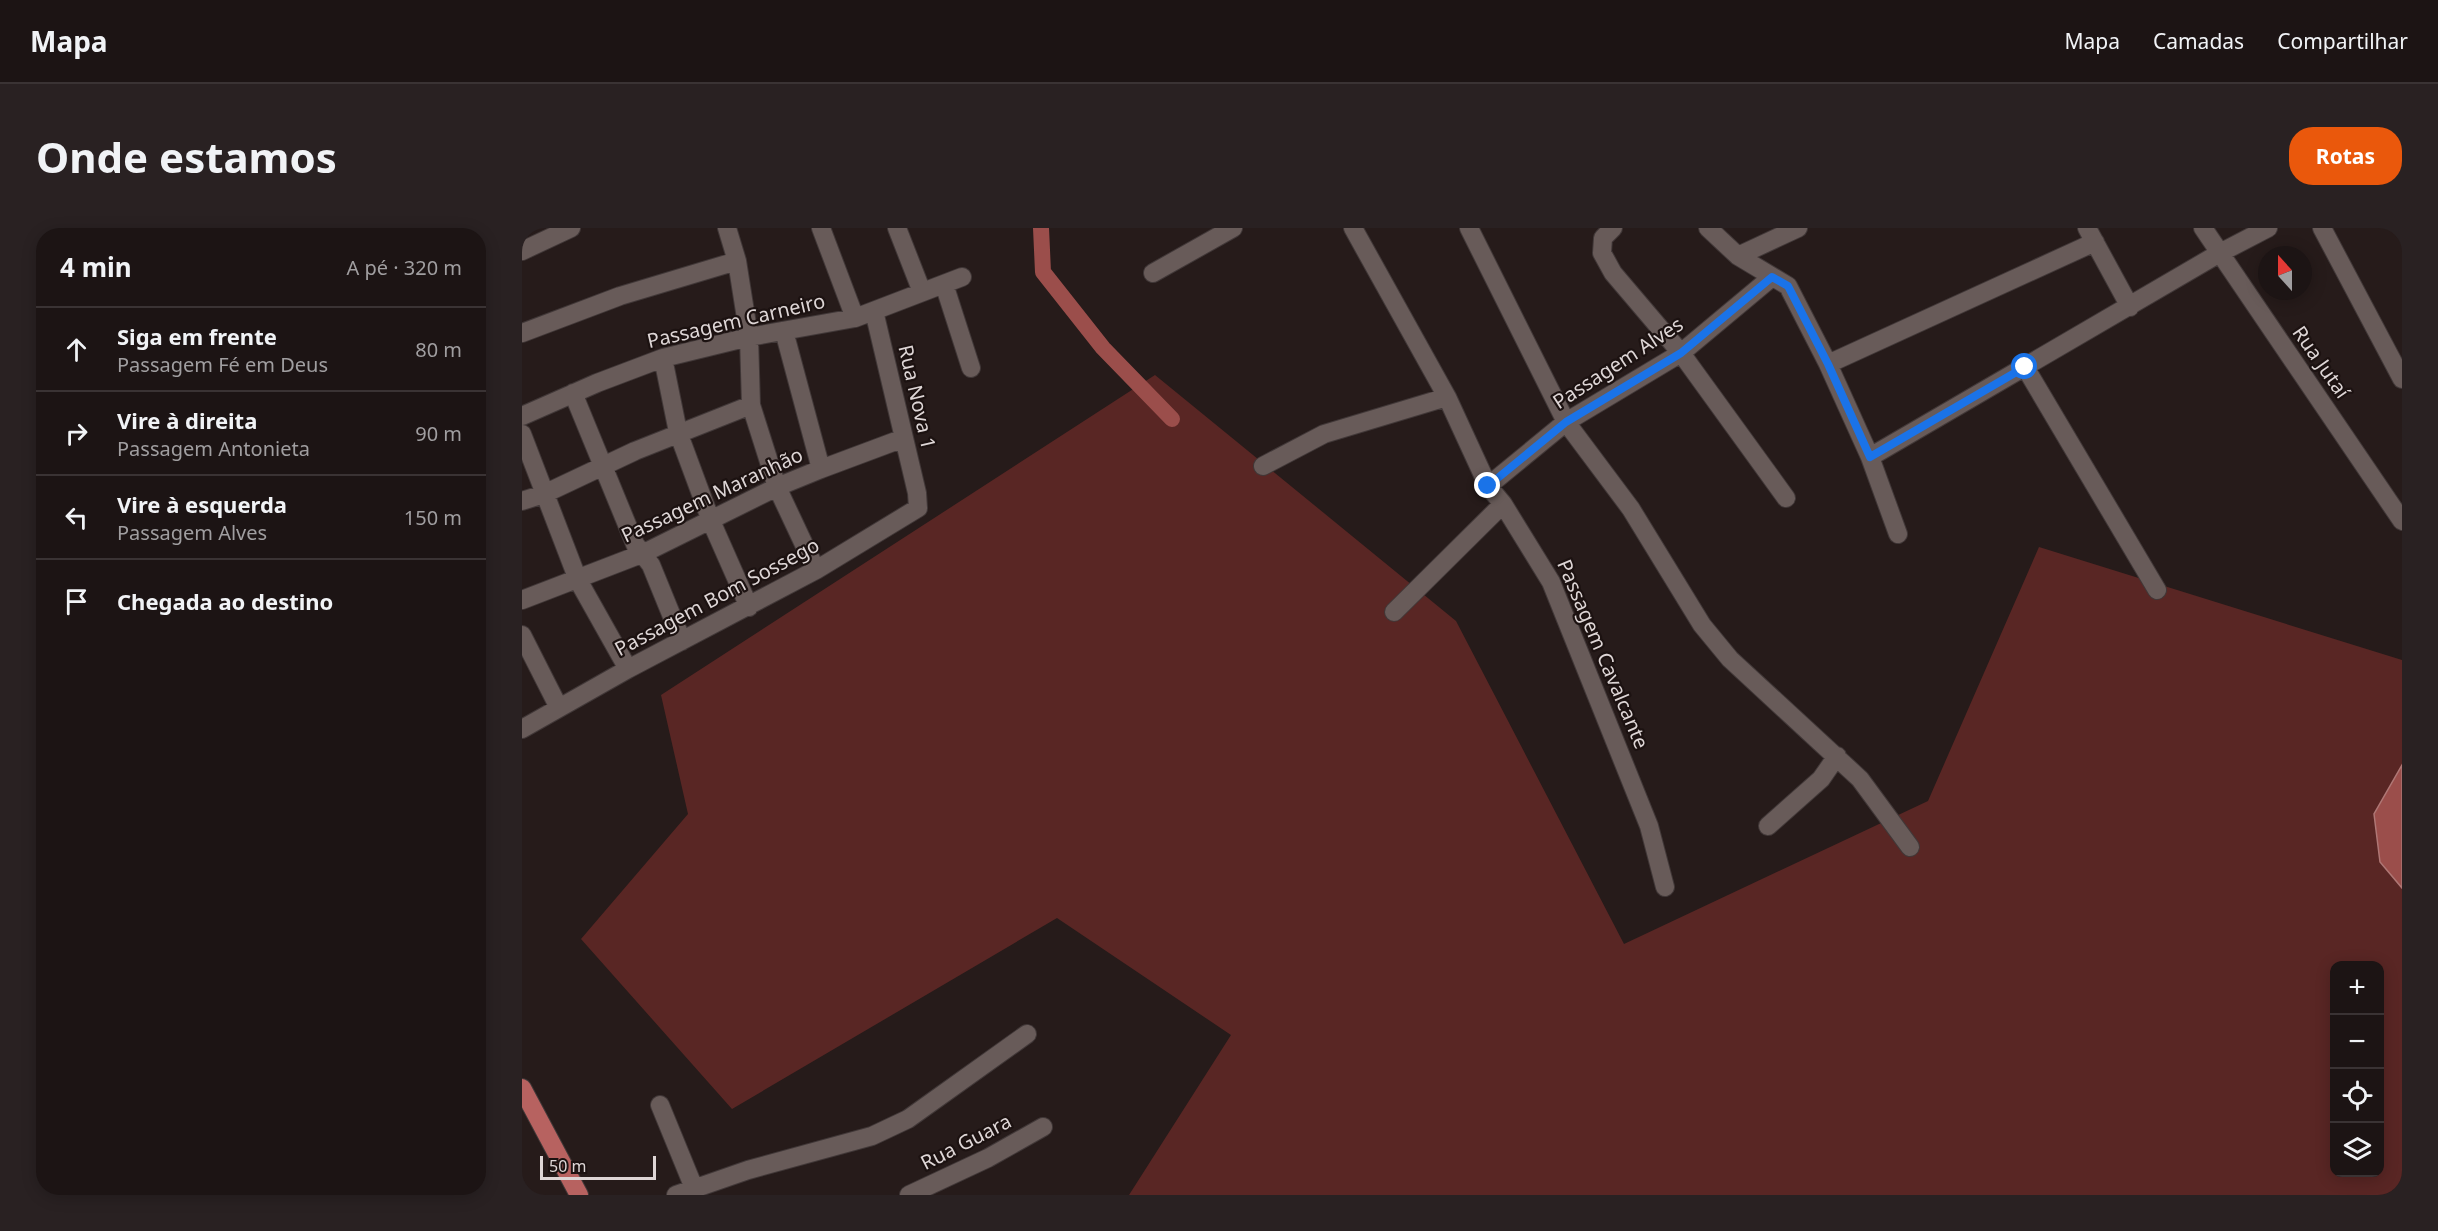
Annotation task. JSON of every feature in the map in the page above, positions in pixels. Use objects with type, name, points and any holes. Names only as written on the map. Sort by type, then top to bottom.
[{"type":"main road","points":[[522,1088],[579,1195]]},
{"type":"street","points":[[522,251],[571,228]]},
{"type":"street","points":[[727,228],[737,261],[749,337],[751,405],[777,487],[816,570]]},
{"type":"street","points":[[821,228],[855,318]]},
{"type":"street","points":[[897,228],[922,292]]},
{"type":"street","points":[[1153,273],[1233,228]]},
{"type":"street","name":"Passagem Cavalcante","points":[[1353,228],[1447,397],[1488,486],[1503,504],[1551,582],[1649,826],[1665,887]]},
{"type":"street","points":[[1469,228],[1566,422],[1631,509],[1702,625],[1730,658],[1860,779],[1910,848]]},
{"type":"street","points":[[1613,228],[1603,238],[1602,253],[1612,273],[1681,353],[1786,498]]},
{"type":"street","points":[[1708,228],[1738,256],[1788,286],[1828,364],[1870,457],[1898,534]]},
{"type":"street","points":[[1738,256],[1798,228]]},
{"type":"street","name":"Rua Jutaí","points":[[2203,228],[2218,254],[2402,522]]},
{"type":"street","points":[[1870,457],[2218,254],[2268,228]]},
{"type":"street","points":[[2322,228],[2402,379]]},
{"type":"street","points":[[1828,364],[2091,235],[2130,307]]},
{"type":"street","points":[[522,333],[620,296],[737,261]]},
{"type":"street","name":"Passagem Carneiro","points":[[522,416],[573,393],[663,358],[749,337],[855,318],[962,277]]},
{"type":"street","name":"Passagem Alves","points":[[1488,486],[1566,422],[1681,353],[1772,277]]},
{"type":"street","points":[[944,284],[971,368]]},
{"type":"street","name":"Rua Nova 1","points":[[874,311],[917,493]]},
{"type":"street","name":"Passagem Maranhão","points":[[522,600],[644,553],[777,487],[821,469],[784,331]]},
{"type":"street","points":[[663,358],[678,432],[711,521],[749,607]]},
{"type":"street","points":[[2025,367],[2157,590]]},
{"type":"street","points":[[573,393],[635,544],[644,553],[682,641]]},
{"type":"street","points":[[1263,466],[1324,434],[1447,397]]},
{"type":"street","points":[[522,501],[544,494],[678,432],[751,405]]},
{"type":"street","points":[[522,434],[578,580],[628,669]]},
{"type":"street","points":[[821,469],[904,438]]},
{"type":"street","name":"Passagem Bom Sossego","points":[[522,729],[628,669],[749,607],[912,514],[918,508],[917,493]]},
{"type":"street","points":[[1395,612],[1503,504]]},
{"type":"street","points":[[522,636],[559,708]]},
{"type":"street","points":[[1768,826],[1821,779],[1837,756]]},
{"type":"street","points":[[676,1195],[872,1136],[908,1119],[1027,1034]]},
{"type":"street","points":[[660,1105],[694,1188]]},
{"type":"street","name":"Rua Guara","points":[[909,1195],[1043,1127]]},
{"type":"shaded area","points":[[1155,375],[1456,621],[1624,944],[1928,801],[2039,547],[2402,660],[2402,1195],[1129,1195],[1231,1035],[1057,918],[732,1109],[581,939],[688,814],[661,695]]},
{"type":"shaded area","points":[[2402,765],[2402,888],[2380,862],[2374,814]]},
{"type":"waterway","points":[[1041,228],[1043,272],[1103,348],[1172,419]]},
{"type":"route","points":[[1488,486],[1566,422],[1681,353],[1772,277],[1788,286],[1828,364],[1870,457],[2025,367]]}]
